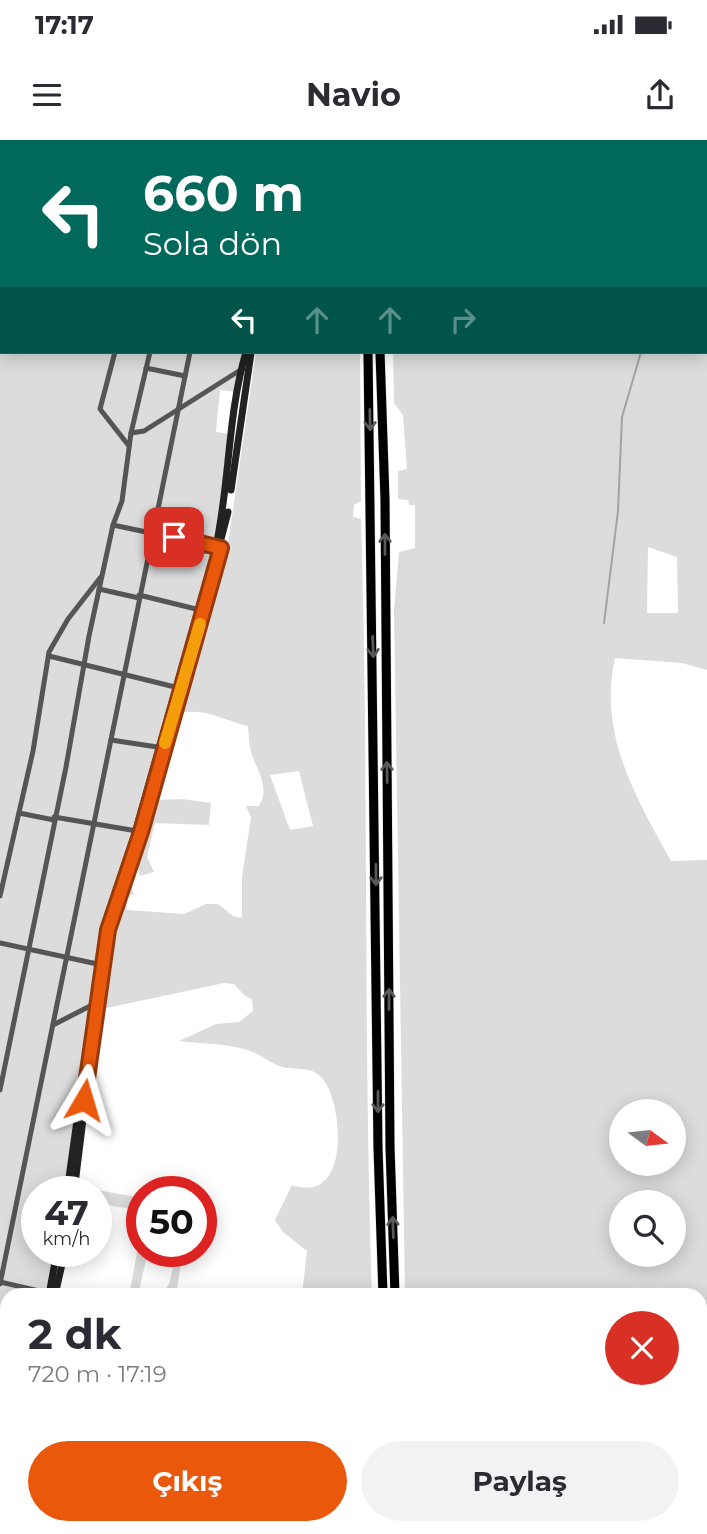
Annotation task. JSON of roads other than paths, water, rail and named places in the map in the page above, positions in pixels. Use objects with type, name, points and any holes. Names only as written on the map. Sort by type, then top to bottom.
[{"type":"highway","points":[[368,354],[378,1148],[383,1288]]},
{"type":"highway","points":[[380,354],[385,500],[390,1147],[395,1288]]},
{"type":"main road","points":[[69,1176],[99,964],[219,547],[248,354]]},
{"type":"main road","points":[[76,1176],[94,1004]]},
{"type":"main road","points":[[54,1288],[56,1267]]},
{"type":"main road","points":[[55,1288],[61,1267]]},
{"type":"street","points":[[115,354],[100,409],[129,446]]},
{"type":"street","points":[[0,1090],[99,589],[113,525],[122,501],[131,433],[150,354]]},
{"type":"street","points":[[22,1288],[0,1283],[190,354]]},
{"type":"street","points":[[146,368],[185,376]]},
{"type":"street","points":[[131,433],[144,430],[244,368]]},
{"type":"street","points":[[113,525],[219,547]]},
{"type":"street","points":[[0,896],[33,751],[49,656],[68,619],[102,575]]},
{"type":"street","points":[[99,589],[201,611]]},
{"type":"street","points":[[49,656],[84,667],[180,688]]},
{"type":"street","points":[[111,740],[162,748]]},
{"type":"street","points":[[19,813],[139,831]]},
{"type":"street","points":[[0,943],[99,964]]},
{"type":"street","points":[[53,1026],[94,1004]]},
{"type":"waterway","points":[[604,623],[618,511],[622,417],[640,354]]}]
